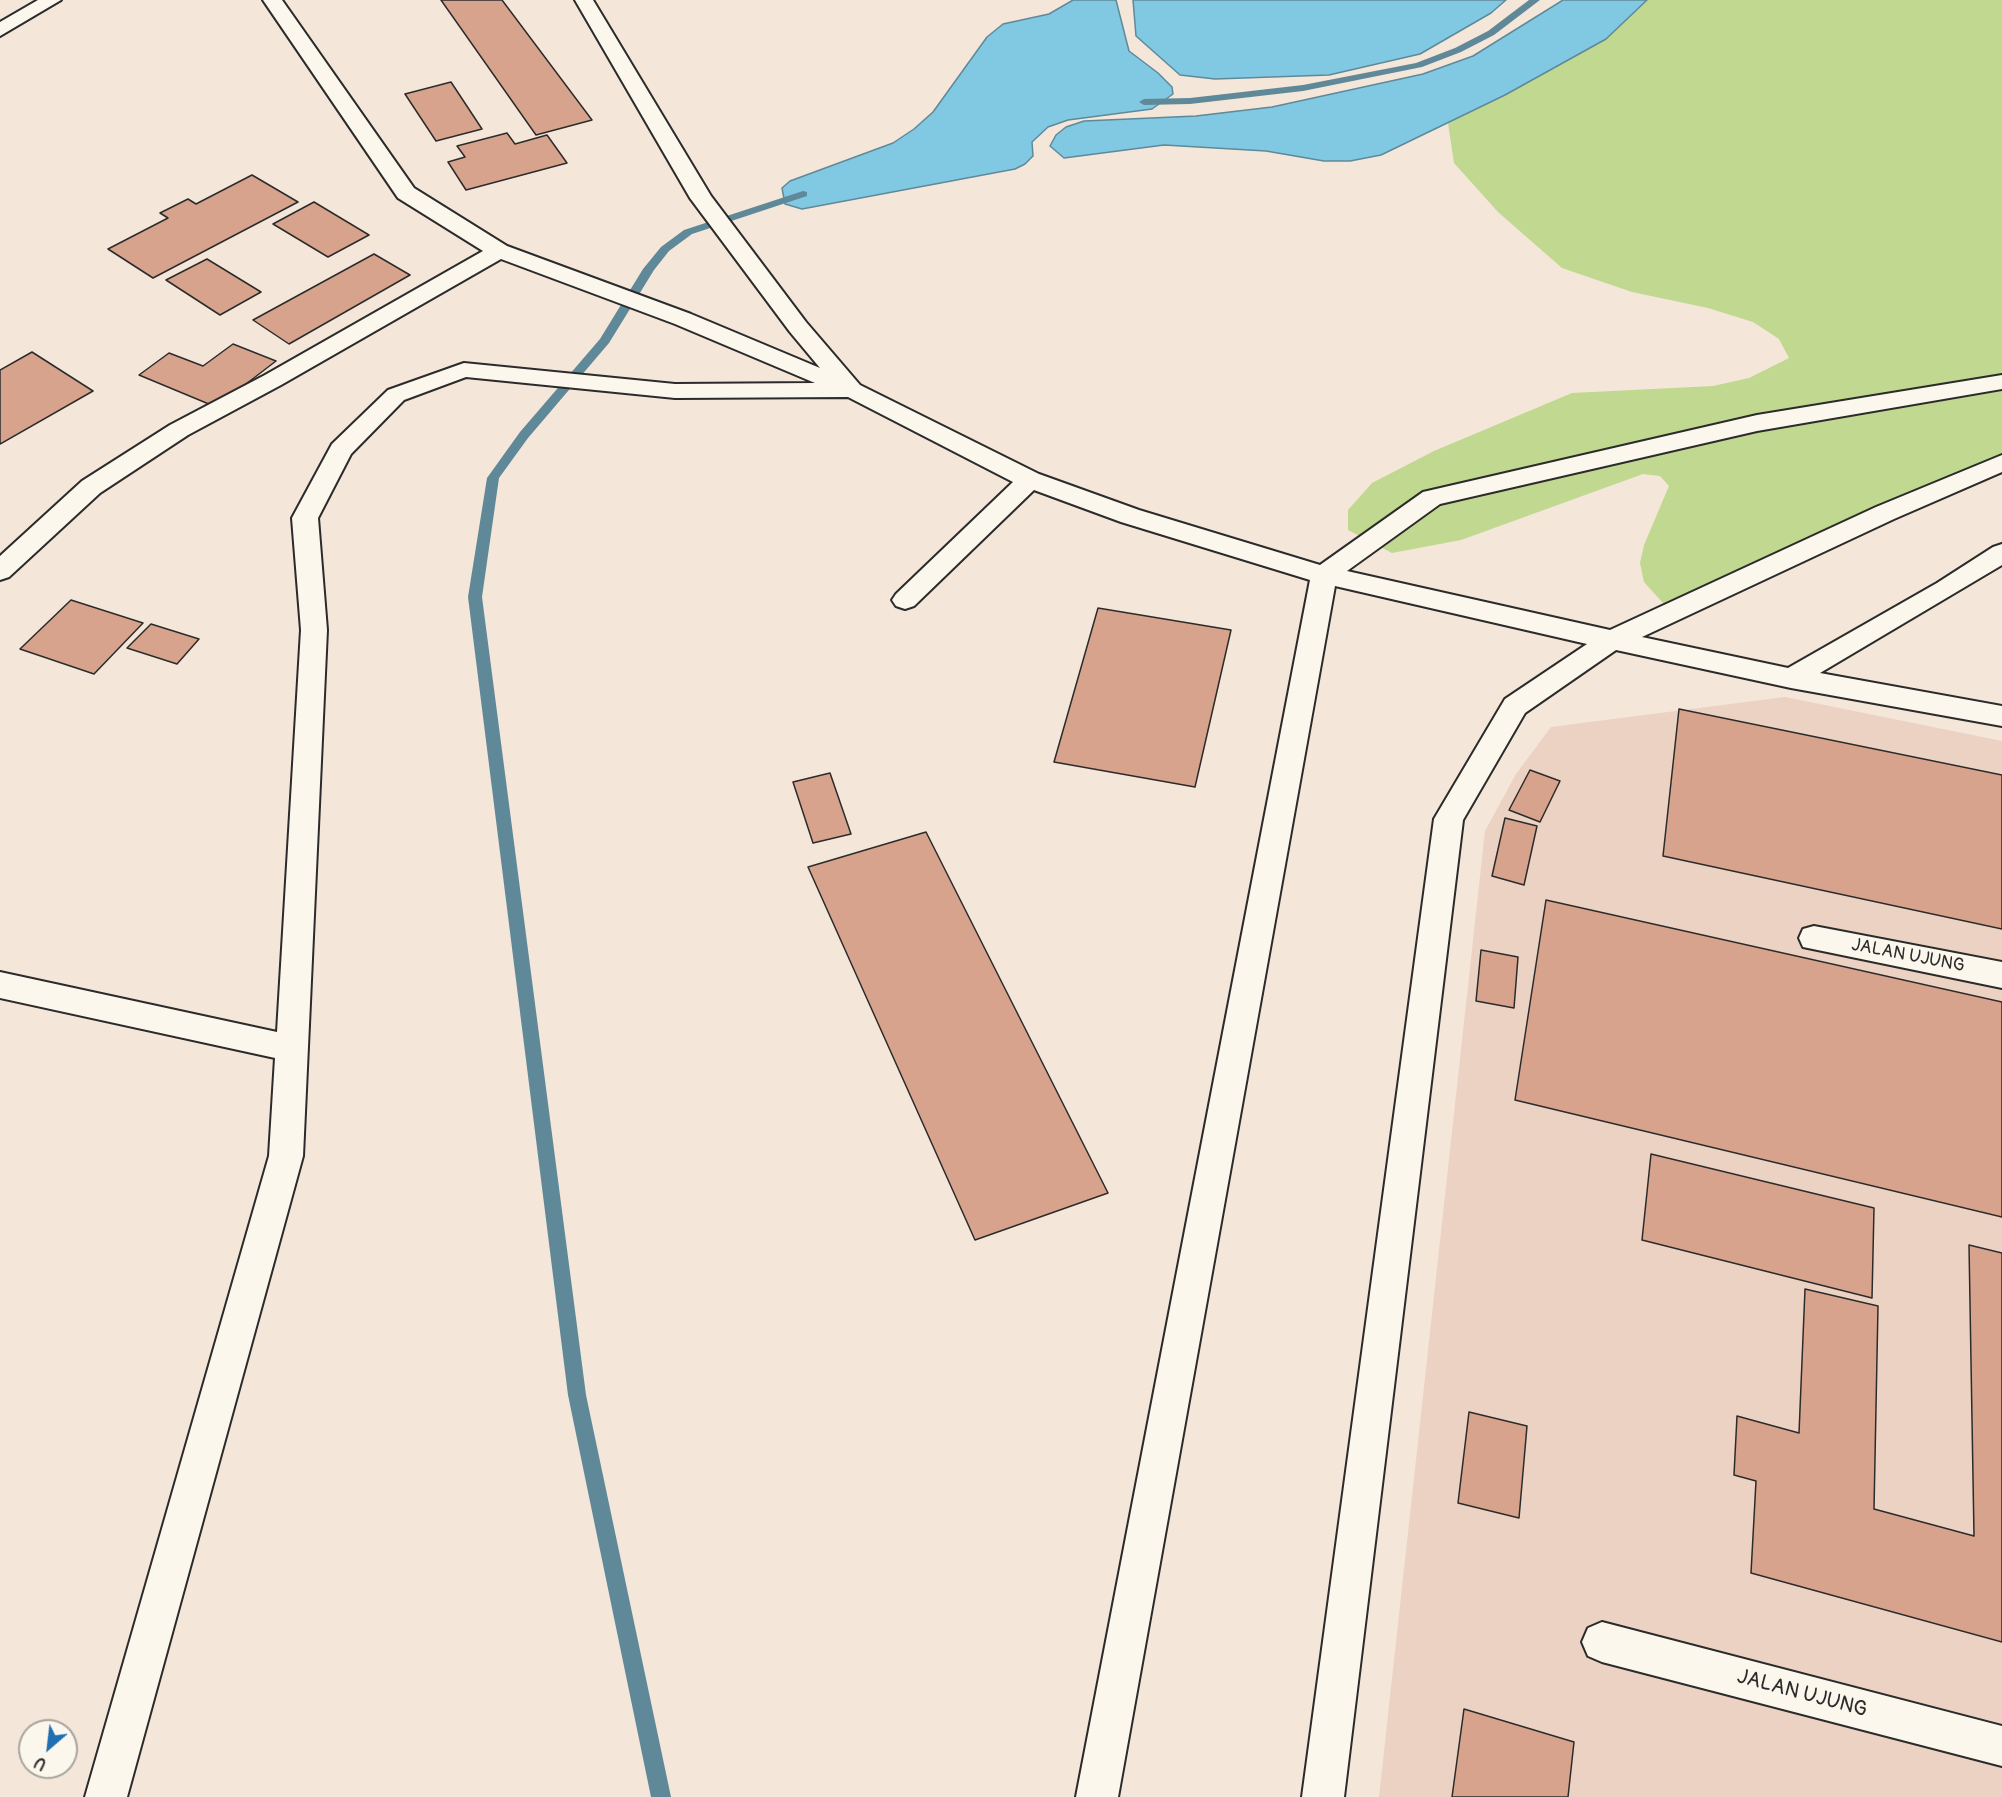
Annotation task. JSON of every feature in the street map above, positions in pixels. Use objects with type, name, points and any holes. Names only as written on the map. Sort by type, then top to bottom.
[{"type":"lane","points":[[0,30],[52,0]]},
{"type":"lane","points":[[272,0],[406,193],[499,251],[683,319],[852,390],[1030,480],[1130,516],[1324,575],[1791,678],[2002,716]]},
{"type":"lane","points":[[584,0],[701,198],[798,327],[852,390]]},
{"type":"lane","points":[[0,571],[91,488],[179,430],[273,380],[499,251]]},
{"type":"lane","points":[[106,1797],[286,1156],[314,630],[305,518],[341,450],[396,395],[464,370],[675,391],[852,390]]},
{"type":"lane","points":[[1097,1797],[1324,575],[1432,498],[1757,423],[2002,382]]},
{"type":"lane","points":[[1323,1797],[1449,819],[1515,706],[1612,640],[2002,462]]},
{"type":"lane","points":[[905,600],[1030,480]]},
{"type":"lane","points":[[1791,678],[1946,589],[2002,552]]},
{"type":"lane","name":"JALAN UJUNG","points":[[1814,938],[2002,975]]},
{"type":"lane","points":[[0,985],[291,1048]]},
{"type":"lane","name":"JALAN UJUNG","points":[[1602,1642],[2002,1746]]},
{"type":"shaded area","points":[[1785,697],[2002,741],[2002,1797],[1379,1797],[1485,831],[1516,774],[1551,727]]},
{"type":"green space","points":[[1647,0],[2002,0],[2002,463],[1672,613],[1644,582],[1640,563],[1644,545],[1669,486],[1660,476],[1643,474],[1461,540],[1392,553],[1348,530],[1348,510],[1372,483],[1434,451],[1572,393],[1713,386],[1749,378],[1789,358],[1779,339],[1753,322],[1708,308],[1632,292],[1562,268],[1498,212],[1454,163],[1448,123],[1505,95],[1606,39]]},
{"type":"water","points":[[1073,0],[1116,0],[1129,51],[1158,73],[1172,87],[1173,94],[1152,109],[1068,120],[1048,127],[1032,142],[1033,156],[1025,164],[1015,169],[802,209],[785,204],[782,188],[790,181],[893,143],[914,129],[933,112],[987,37],[1003,24],[1049,14]]},
{"type":"water","points":[[1133,0],[1506,0],[1491,13],[1420,54],[1329,75],[1215,79],[1180,75],[1136,36]]},
{"type":"water","points":[[1563,0],[1647,0],[1606,39],[1505,95],[1381,155],[1350,161],[1324,161],[1266,151],[1164,145],[1064,158],[1050,146],[1056,135],[1066,127],[1084,121],[1196,116],[1272,107],[1423,74],[1473,56]]},
{"type":"building","points":[[441,0],[502,0],[592,120],[536,135]]},
{"type":"building","points":[[451,82],[482,129],[436,141],[405,94]]},
{"type":"building","points":[[507,133],[515,144],[547,135],[567,163],[466,190],[448,162],[465,157],[457,146]]},
{"type":"building","points":[[252,175],[298,202],[153,278],[108,249],[168,218],[160,213],[188,199],[196,204]]},
{"type":"building","points":[[314,202],[369,235],[328,257],[273,224]]},
{"type":"building","points":[[374,254],[410,275],[289,344],[253,320]]},
{"type":"building","points":[[207,259],[261,292],[220,315],[166,280]]},
{"type":"building","points":[[233,344],[276,361],[216,407],[139,375],[169,353],[203,366]]},
{"type":"building","points":[[32,352],[93,391],[0,444],[0,370]]},
{"type":"building","points":[[71,600],[143,623],[94,674],[20,649]]},
{"type":"building","points":[[1098,608],[1231,630],[1195,787],[1054,762]]},
{"type":"building","points":[[151,624],[199,639],[177,664],[127,648]]},
{"type":"building","points":[[1679,709],[2002,775],[2002,929],[1663,856]]},
{"type":"building","points":[[1530,770],[1560,781],[1540,822],[1509,810]]},
{"type":"building","points":[[830,773],[851,834],[813,843],[793,782]]},
{"type":"building","points":[[1505,818],[1537,826],[1524,885],[1492,876]]},
{"type":"building","points":[[926,832],[1108,1193],[975,1240],[808,867]]},
{"type":"building","points":[[1546,900],[2002,1002],[2002,1217],[1515,1100]]},
{"type":"building","points":[[1481,950],[1518,957],[1514,1008],[1476,1001]]},
{"type":"building","points":[[1651,1154],[1874,1208],[1872,1298],[1642,1240]]},
{"type":"building","points":[[1969,1245],[2002,1253],[2002,1642],[1751,1573],[1756,1481],[1734,1475],[1737,1416],[1799,1433],[1805,1289],[1878,1306],[1874,1509],[1974,1536]]},
{"type":"building","points":[[1469,1412],[1527,1426],[1519,1518],[1458,1503]]},
{"type":"building","points":[[1464,1709],[1574,1742],[1568,1797],[1452,1797]]},
{"type":"waterway","points":[[1144,102],[1190,101],[1303,88],[1419,65],[1458,50],[1491,33],[1535,0]]},
{"type":"waterway","points":[[661,1797],[577,1395],[475,597],[493,478],[524,435],[605,341],[649,269],[665,249],[688,232],[803,194]]}]
